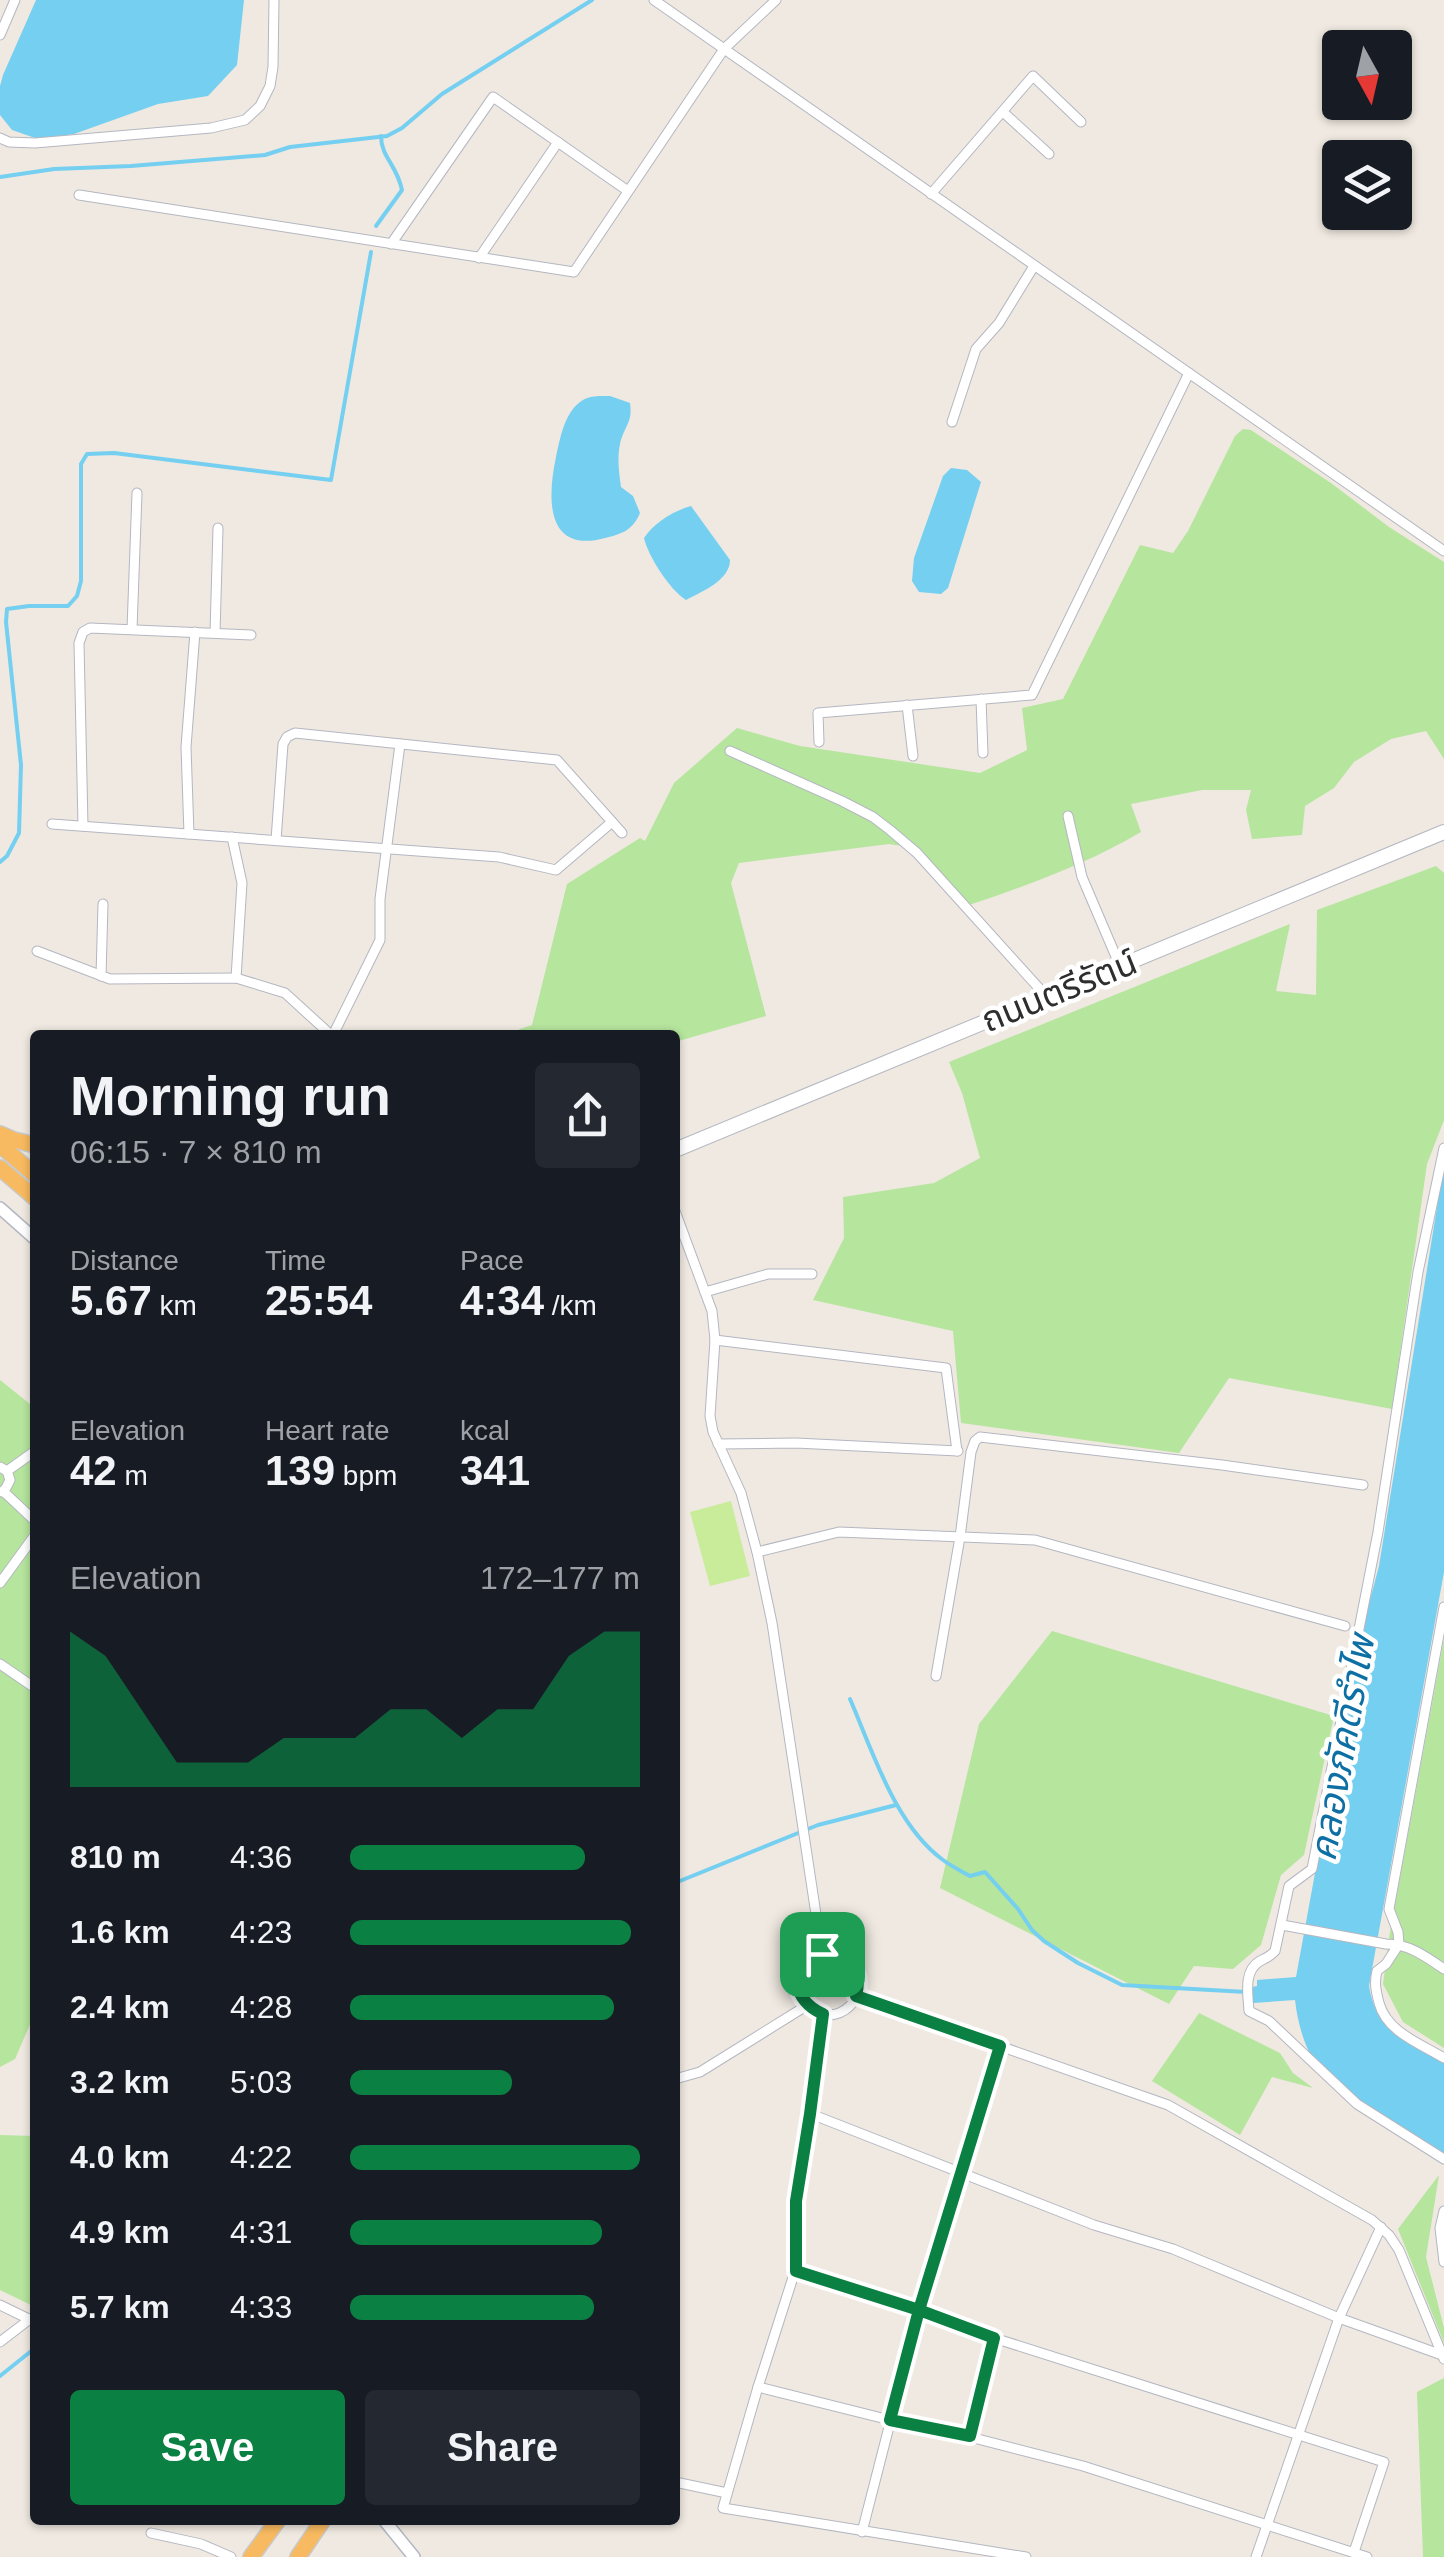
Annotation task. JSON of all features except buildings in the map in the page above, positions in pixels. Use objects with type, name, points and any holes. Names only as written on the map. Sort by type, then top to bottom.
[{"type":"highway","points":[[0,1134],[30,1144]]},
{"type":"highway","points":[[0,1145],[30,1171]]},
{"type":"highway","points":[[2,1173],[30,1190]]},
{"type":"highway","points":[[251,2557],[274,2525]]},
{"type":"highway","points":[[298,2557],[320,2525]]},
{"type":"main road","name":"ถนนตรีรัตน์","points":[[680,1148],[1444,832]]},
{"type":"street","points":[[0,35],[14,0]]},
{"type":"street","points":[[0,138],[9,142],[58,142],[211,128],[245,120],[260,106],[270,86],[274,0]]},
{"type":"street","points":[[654,0],[1444,551]]},
{"type":"street","points":[[79,195],[574,272],[724,48],[776,0]]},
{"type":"street","points":[[931,194],[1033,76],[1081,122]]},
{"type":"street","points":[[390,244],[493,97],[628,191]]},
{"type":"street","points":[[1002,112],[1049,154]]},
{"type":"street","points":[[480,258],[558,142]]},
{"type":"street","points":[[952,422],[976,349],[999,324],[1034,266]]},
{"type":"street","points":[[819,742],[818,713],[1032,695],[1189,373]]},
{"type":"street","points":[[132,629],[137,492]]},
{"type":"street","points":[[216,633],[218,528]]},
{"type":"street","points":[[83,826],[79,643],[83,632],[90,628],[252,635]]},
{"type":"street","points":[[188,834],[186,747],[195,632]]},
{"type":"street","points":[[980,699],[984,752]]},
{"type":"street","points":[[908,706],[913,756]]},
{"type":"street","points":[[276,840],[283,744],[295,734],[557,760],[622,833]]},
{"type":"street","points":[[335,1030],[380,940],[380,899],[400,744]]},
{"type":"street","points":[[730,752],[842,801],[890,830],[917,853],[1046,996]]},
{"type":"street","points":[[1068,816],[1082,877],[1120,966]]},
{"type":"street","points":[[52,824],[500,857],[556,870],[612,822]]},
{"type":"street","points":[[232,837],[242,883],[236,978]]},
{"type":"street","points":[[102,976],[103,904]]},
{"type":"street","points":[[37,950],[110,979],[236,978],[285,993],[326,1030]]},
{"type":"street","points":[[1444,1148],[1418,1272],[1378,1532],[1312,1869],[1289,1886],[1273,1955],[1257,1962],[1248,1973],[1250,2011],[1269,2021],[1357,2104],[1444,2158]]},
{"type":"street","points":[[0,1208],[30,1235]]},
{"type":"street","points":[[680,1224],[712,1311],[716,1340],[712,1432],[740,1493],[758,1552],[822,1954]]},
{"type":"street","points":[[705,1292],[768,1274],[812,1274]]},
{"type":"street","points":[[716,1340],[946,1368],[957,1451]]},
{"type":"street","points":[[936,1676],[971,1452],[977,1439],[992,1437],[1222,1464],[1363,1485]]},
{"type":"street","points":[[718,1444],[796,1443],[971,1452]]},
{"type":"street","points":[[30,1454],[3,1469],[10,1480],[2,1492],[30,1517]]},
{"type":"street","points":[[758,1552],[838,1532],[1034,1540],[1345,1626]]},
{"type":"street","points":[[0,1583],[30,1542]]},
{"type":"street","points":[[1444,1606],[1388,1909],[1399,1944],[1375,1974],[1374,1986],[1383,2015],[1393,2028],[1444,2058]]},
{"type":"street","points":[[0,1664],[30,1685]]},
{"type":"street","points":[[1282,1924],[1399,1944],[1444,1969]]},
{"type":"street","points":[[822,1954],[834,1954],[852,1963],[857,1973],[856,1996],[841,2012],[823,2014],[806,2006],[800,1995],[799,1973],[813,1957],[822,1954]]},
{"type":"street","points":[[856,1996],[1168,2104],[1380,2226],[1399,2250],[1443,2357]]},
{"type":"street","points":[[680,2078],[700,2072],[806,2006]]},
{"type":"street","points":[[823,2014],[796,2201],[796,2271],[723,2508],[1026,2557]]},
{"type":"street","points":[[862,2532],[919,2310],[1000,2046]]},
{"type":"street","points":[[810,2114],[1094,2225],[1173,2249],[1443,2357]]},
{"type":"street","points":[[1444,2211],[1440,2228],[1444,2262]]},
{"type":"street","points":[[1256,2557],[1339,2318],[1380,2226]]},
{"type":"street","points":[[796,2271],[1384,2462],[1354,2552]]},
{"type":"street","points":[[0,2305],[30,2319]]},
{"type":"street","points":[[0,2342],[30,2321]]},
{"type":"street","points":[[970,2436],[994,2338]]},
{"type":"street","points":[[758,2387],[1083,2466],[1366,2557]]},
{"type":"street","points":[[680,2483],[727,2493]]},
{"type":"street","points":[[388,2525],[414,2557]]},
{"type":"street","points":[[150,2533],[201,2544],[231,2557]]},
{"type":"green space","points":[[1243,429],[1251,430],[1444,562],[1444,759],[1426,731],[1391,739],[1354,762],[1334,788],[1305,806],[1302,835],[1252,839],[1246,810],[1251,790],[1202,790],[1131,804],[1141,832],[1078,864],[969,905],[915,848],[889,844],[739,863],[731,883],[766,1016],[680,1041],[680,1030],[518,1030],[532,1025],[567,884],[640,838],[645,841],[674,783],[737,728],[800,746],[980,773],[1027,750],[1022,708],[1063,699],[1140,545],[1173,553],[1235,436]]},
{"type":"green space","points":[[1436,866],[1444,873],[1444,1120],[1427,1164],[1392,1409],[1229,1378],[1179,1453],[961,1423],[953,1331],[813,1300],[844,1238],[843,1197],[934,1183],[980,1158],[949,1062],[1290,924],[1276,991],[1316,995],[1317,910]]},
{"type":"green space","points":[[0,1380],[30,1404],[30,2024],[15,2059],[0,2067]]},
{"type":"green space","points":[[731,1501],[750,1576],[710,1586],[690,1512]]},
{"type":"green space","points":[[1052,1631],[1334,1716],[1304,1855],[1281,1875],[1261,1945],[1233,1969],[1194,1966],[1169,2004],[940,1888],[979,1724]]},
{"type":"green space","points":[[1444,1639],[1444,2048],[1403,2022],[1383,1984]]},
{"type":"green space","points":[[1199,2013],[1280,2053],[1293,2073],[1313,2088],[1272,2077],[1240,2135],[1152,2081]]},
{"type":"green space","points":[[0,2135],[30,2136],[30,2305],[0,2290]]},
{"type":"green space","points":[[1439,2175],[1426,2257],[1444,2328],[1444,2343],[1398,2229]]},
{"type":"green space","points":[[1444,2378],[1444,2557],[1423,2557],[1417,2392]]},
{"type":"water","points":[[36,0],[244,0],[237,65],[208,96],[158,104],[74,134],[38,139],[12,130],[0,115],[3,75]]},
{"type":"water","points":[[610,396],[630,403],[619,450],[619,471],[621,487],[633,496],[640,513],[630,527],[617,535],[586,541],[571,538],[561,530],[552,505],[553,473],[561,435],[570,413],[580,402]]},
{"type":"water","points":[[951,468],[967,470],[981,482],[948,588],[941,594],[919,592],[912,581],[914,558],[943,476]]},
{"type":"water","points":[[691,506],[730,560],[721,579],[686,600],[660,572],[644,538],[664,518]]},
{"type":"water","name":"คลองภัคดีรำไพ","points":[[1444,1164],[1444,1572],[1369,1986],[1386,2026],[1444,2063],[1444,2153],[1351,2096],[1320,2068],[1305,2041],[1295,2000],[1253,2003],[1252,1987],[1257,1986],[1257,1980],[1296,1977],[1354,1660],[1379,1566]]},
{"type":"waterway","points":[[0,177],[54,169],[265,155],[290,147],[387,136],[442,94],[592,0]]},
{"type":"waterway","points":[[376,226],[402,190],[381,136]]},
{"type":"waterway","points":[[0,862],[19,833],[21,765],[7,609],[68,606],[77,596],[81,581],[81,464],[87,454],[114,453],[331,480],[371,252]]},
{"type":"waterway","points":[[850,1699],[887,1786],[911,1828],[953,1866],[970,1876],[985,1872],[1044,1941],[1122,1985],[1246,1992]]},
{"type":"waterway","points":[[680,1881],[818,1825],[896,1805]]},
{"type":"waterway","points":[[0,2376],[30,2352]]},
{"type":"route","points":[[822,1954],[804,1964],[797,1984],[806,2006],[823,2014],[796,2201],[796,2271],[919,2310],[890,2420],[970,2436],[994,2338],[919,2310],[1000,2046],[856,1996],[859,1986],[852,1963],[834,1954],[822,1954]]}]
